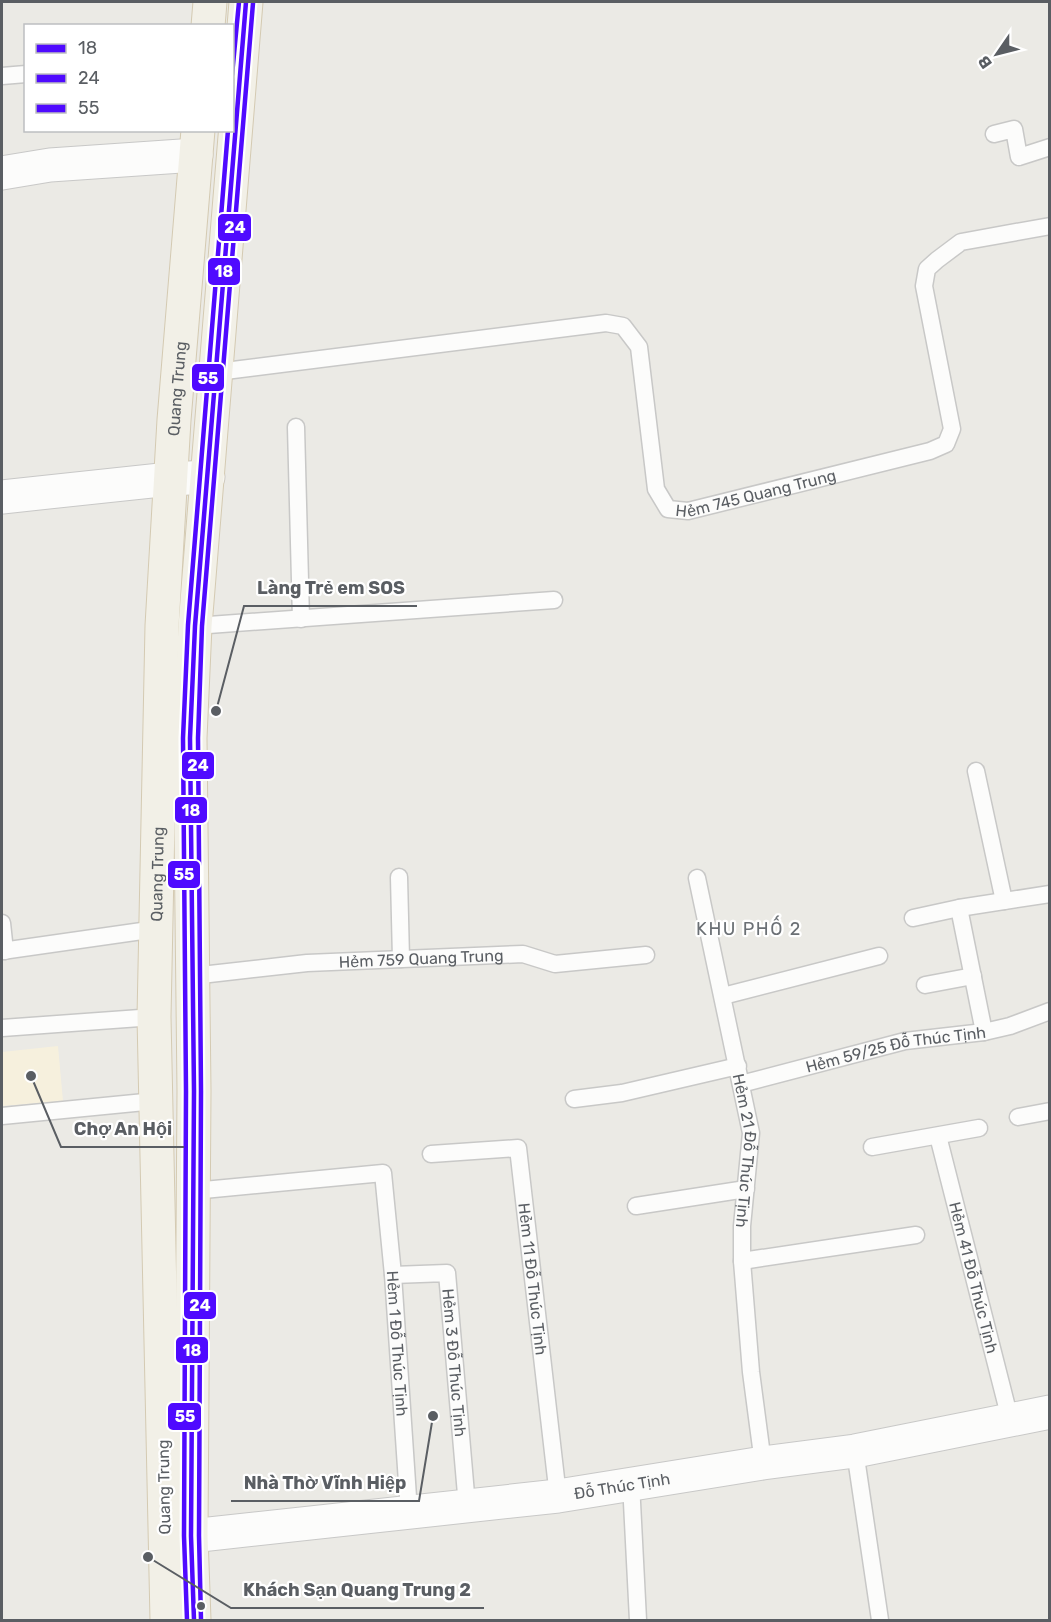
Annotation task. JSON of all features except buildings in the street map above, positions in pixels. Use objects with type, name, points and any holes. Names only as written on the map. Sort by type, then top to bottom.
[{"type":"main road","points":[[208,24],[210,2]]},
{"type":"main road","name":"Quang Trung","points":[[194,1620],[191,1536],[194,1091],[190,738],[195,627],[246,2]]},
{"type":"main road","name":"Quang Trung","points":[[167,1620],[154,1017],[162,626],[175,409],[197,143]]},
{"type":"street","points":[[2,173],[197,143]]},
{"type":"street","points":[[2,497],[208,477]]},
{"type":"street","points":[[162,626],[195,627]]},
{"type":"street","name":"Đỗ Thúc Tịnh","points":[[191,1536],[558,1496],[763,1463],[855,1451],[1050,1412]]},
{"type":"lane","points":[[2,76],[24,74]]},
{"type":"lane","points":[[994,134],[1014,129],[1019,157],[1050,147]]},
{"type":"lane","name":"Hẻm 745 Quang Trung","points":[[217,372],[606,322],[623,326],[639,347],[656,489],[668,509],[688,511],[930,451],[946,444],[952,429],[924,286],[927,269],[961,242],[1050,226]]},
{"type":"lane","points":[[296,428],[301,618]]},
{"type":"lane","points":[[195,627],[554,600]]},
{"type":"lane","points":[[976,771],[1004,901]]},
{"type":"lane","points":[[399,877],[401,959]]},
{"type":"lane","name":"Hẻm 21 Đỗ Thúc Tịnh","points":[[697,878],[751,1133],[742,1226],[742,1260],[751,1372],[763,1463]]},
{"type":"lane","points":[[913,918],[959,908],[1050,894]]},
{"type":"lane","points":[[959,908],[984,1032]]},
{"type":"lane","points":[[2,923],[3,951],[156,929]]},
{"type":"lane","name":"Hẻm 759 Quang Trung","points":[[192,976],[307,963],[523,954],[555,964],[646,955]]},
{"type":"lane","points":[[723,996],[879,957]]},
{"type":"lane","points":[[925,985],[973,976]]},
{"type":"lane","name":"Hẻm 59/25 Đỗ Thúc Tịnh","points":[[741,1084],[905,1041],[984,1032],[1010,1026],[1050,1011]]},
{"type":"lane","points":[[2,1028],[154,1017]]},
{"type":"lane","points":[[574,1099],[622,1092],[738,1066]]},
{"type":"lane","points":[[2,1116],[155,1101]]},
{"type":"lane","points":[[1018,1117],[1050,1110]]},
{"type":"lane","points":[[872,1147],[979,1128]]},
{"type":"lane","name":"Hẻm 41 Đỗ Thúc Tịnh","points":[[938,1136],[1010,1419]]},
{"type":"lane","name":"Hẻm 11 Đỗ Thúc Tịnh","points":[[431,1154],[518,1148],[558,1496]]},
{"type":"lane","name":"Hẻm 1 Đỗ Thúc Tịnh","points":[[194,1191],[383,1173],[393,1275],[409,1512]]},
{"type":"lane","points":[[636,1206],[746,1189]]},
{"type":"lane","points":[[742,1260],[916,1235]]},
{"type":"lane","name":"Hẻm 3 Đỗ Thúc Tịnh","points":[[393,1275],[447,1273],[467,1506]]},
{"type":"lane","points":[[855,1451],[880,1620]]},
{"type":"lane","points":[[631,1483],[638,1620]]},
{"type":"shaded area","points":[[58,1046],[63,1101],[2,1106],[2,1052]]},
{"type":"transit line","name":"55","points":[[234,54],[239,2]]},
{"type":"transit line","name":"18","points":[[194,1620],[191,1536],[194,1091],[190,738],[195,626],[246,2]]},
{"type":"transit line","name":"24","points":[[201,1620],[198,738],[202,626],[253,3]]},
{"type":"transit line","name":"55","points":[[187,1620],[184,1536],[186,1091],[183,738],[188,625],[228,132]]},
{"type":"place","name":"Làng Trẻ em SOS","points":[[216,711]]},
{"type":"place","name":"Chợ An Hội","points":[[31,1076]]},
{"type":"place","name":"Nhà Thờ Vĩnh Hiệp","points":[[433,1416]]},
{"type":"place","name":"Khách Sạn Quang Trung 2","points":[[148,1557]]},
{"type":"district","name":"KHU PHỐ 2","points":[[749,929]]}]
